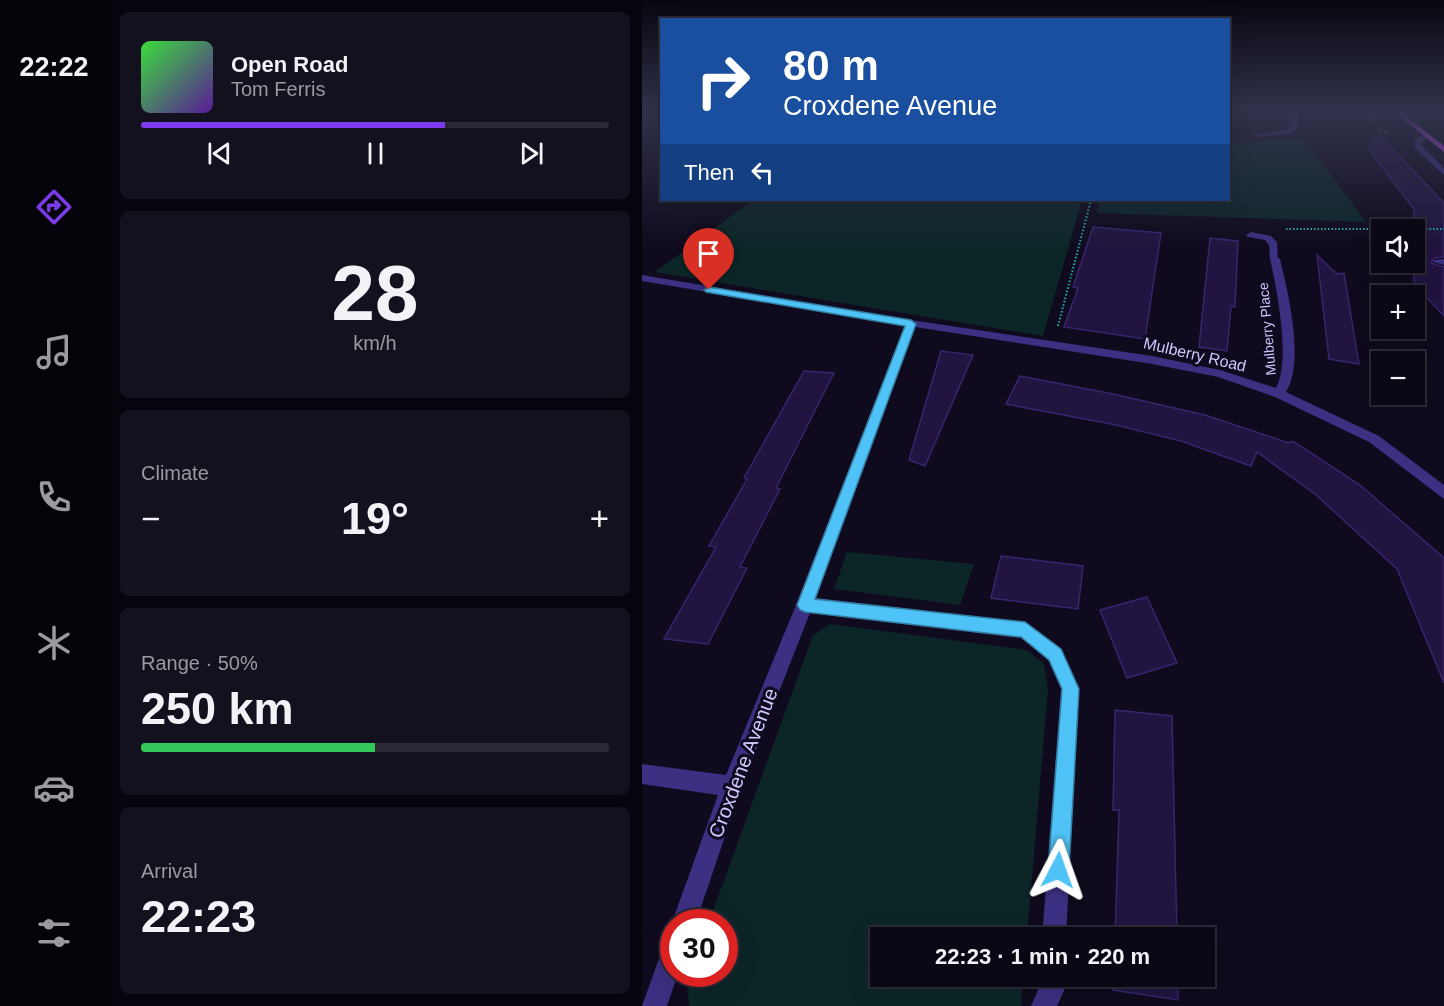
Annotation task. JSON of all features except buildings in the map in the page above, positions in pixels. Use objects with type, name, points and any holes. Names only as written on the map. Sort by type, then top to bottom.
[{"type":"street","points":[[1428,157],[1444,173]]},
{"type":"street","points":[[1251,235],[1268,238],[1274,244]]},
{"type":"street","name":"Mulberry Place","points":[[1274,244],[1285,327],[1287,366],[1287,380],[1279,394]]},
{"type":"street","name":"Mulberry Road","points":[[642,278],[911,324],[1053,344],[1220,374],[1279,394],[1374,439],[1444,493]]},
{"type":"street","name":"Croxdene Avenue","points":[[689,909],[732,786],[805,605],[911,324]]},
{"type":"street","points":[[805,605],[1025,630],[1055,654],[1070,689],[1055,927]]},
{"type":"street","points":[[642,774],[732,786]]},
{"type":"street","points":[[654,1006],[661,987]]},
{"type":"street","points":[[1044,1006],[1051,987]]},
{"type":"path","points":[[1053,344],[1091,201]]},
{"type":"path","points":[[1274,244],[1275,236],[1281,230],[1293,227],[1444,229]]},
{"type":"green space","points":[[1230,157],[1317,157],[1366,222],[1096,213],[1100,201],[1230,201]]},
{"type":"green space","points":[[752,201],[1082,201],[1043,336],[655,272]]},
{"type":"green space","points":[[847,552],[974,564],[960,605],[834,589]]},
{"type":"green space","points":[[830,624],[1027,650],[1044,664],[1048,689],[1028,927],[870,927],[870,987],[1022,987],[1021,1006],[689,1006],[687,987],[738,987],[738,909],[714,909],[813,635]]},
{"type":"route","points":[[709,290],[911,324],[805,605],[1025,630],[1055,654],[1070,689],[1058,870]]}]
